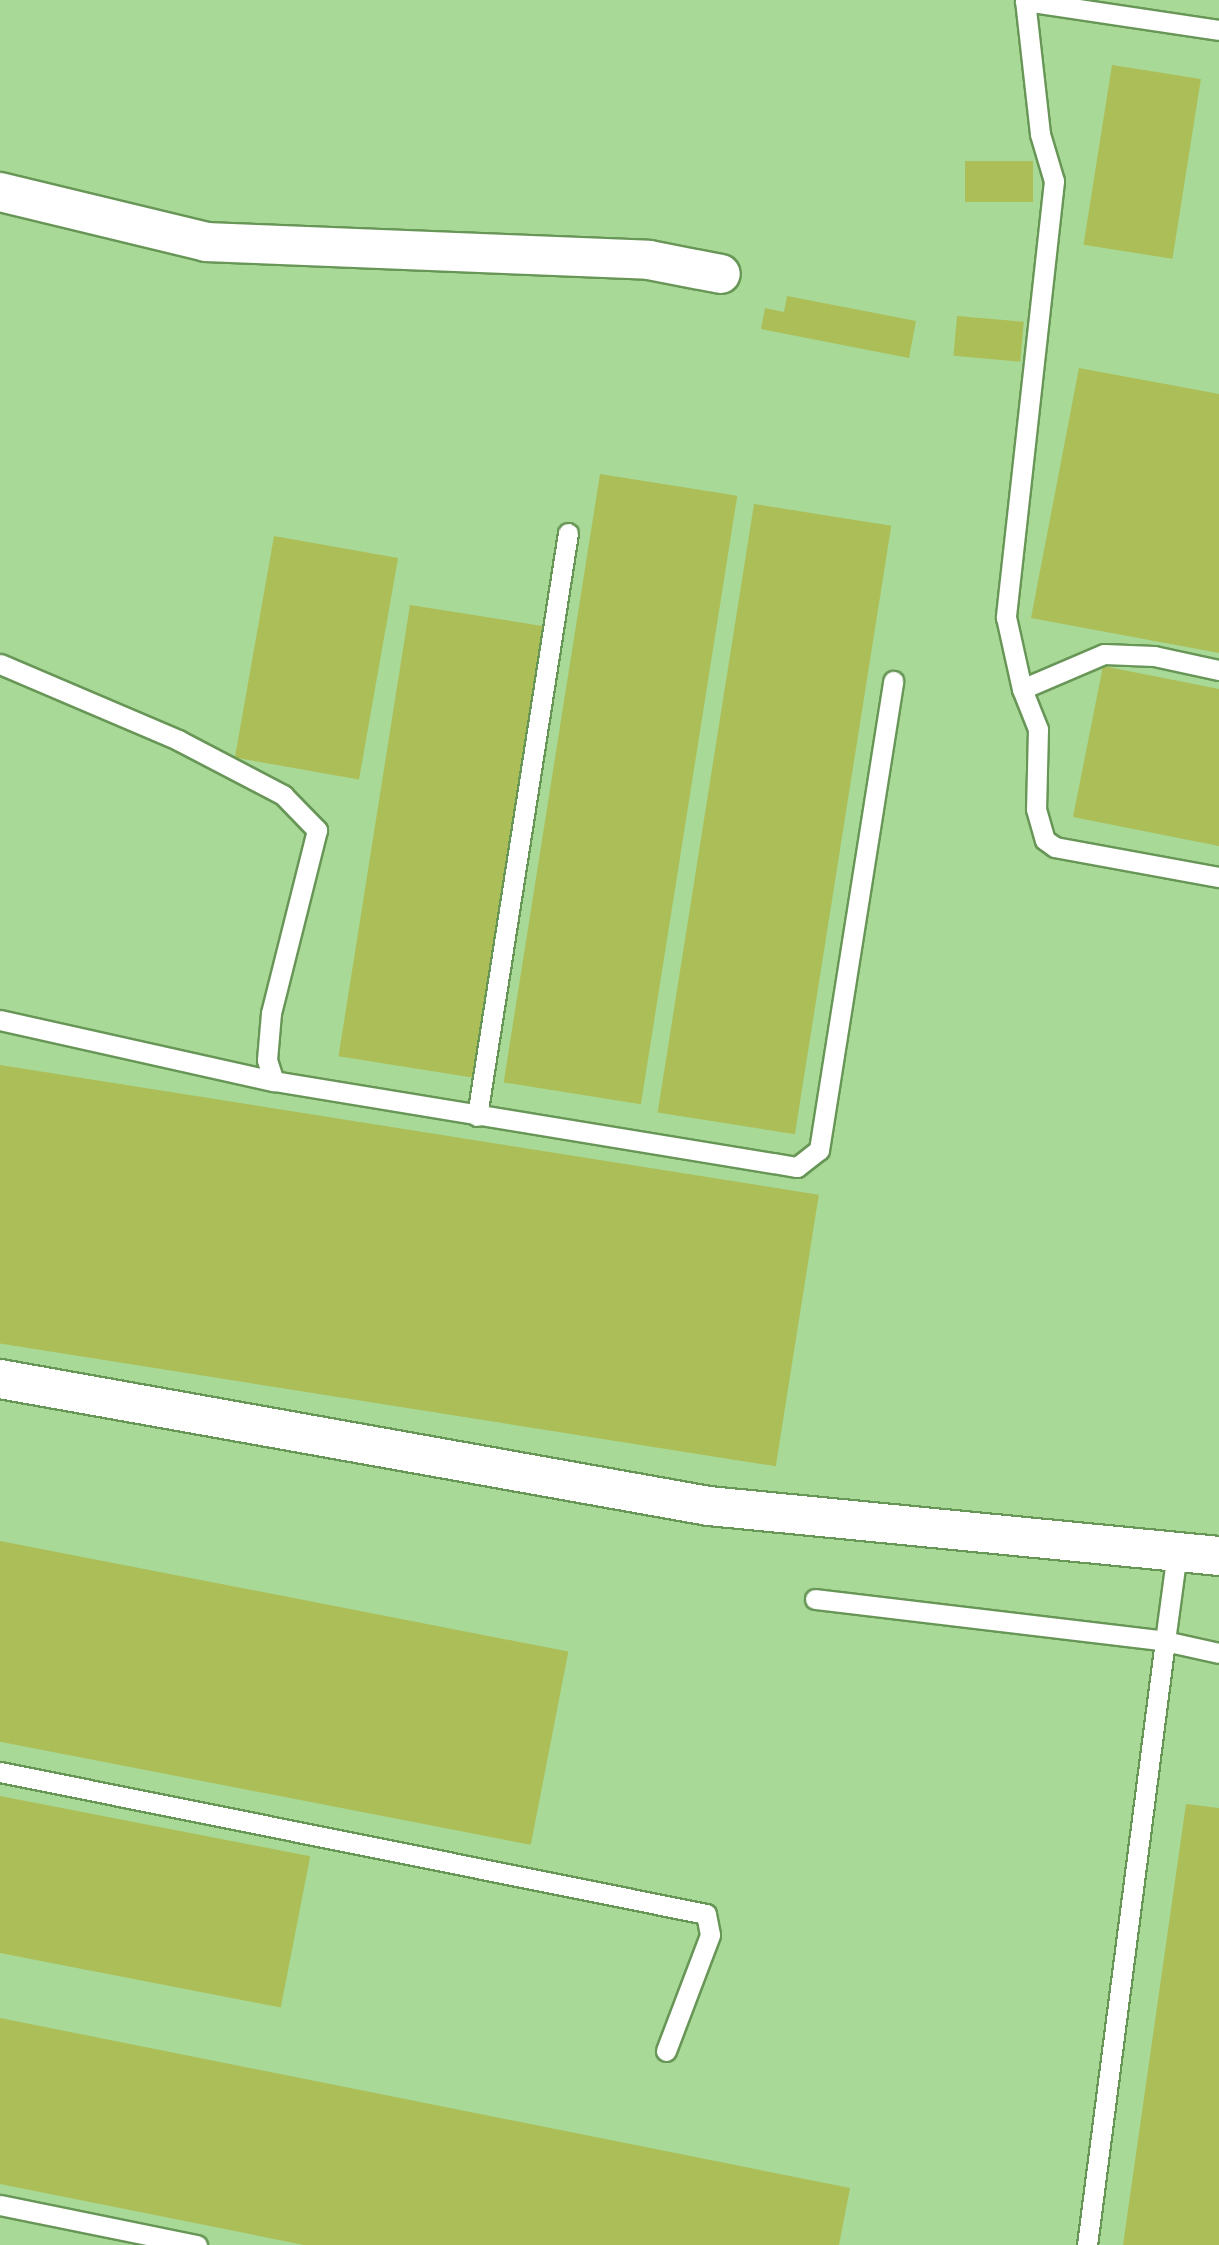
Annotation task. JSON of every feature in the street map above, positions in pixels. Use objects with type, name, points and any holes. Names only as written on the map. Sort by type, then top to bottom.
[{"type":"street","points":[[0,192],[206,242],[649,260],[721,274]]},
{"type":"street","points":[[0,1379],[709,1506],[1219,1556]]},
{"type":"lane","points":[[1219,30],[1025,1],[1040,134],[1054,181],[1006,617],[1022,689],[1038,729],[1036,809],[1045,840],[1055,847],[1219,877]]},
{"type":"lane","points":[[477,1116],[568,533]]},
{"type":"lane","points":[[1022,689],[1104,654],[1154,656],[1219,670]]},
{"type":"lane","points":[[0,664],[178,740],[283,795],[317,830],[271,1013],[267,1060],[274,1081]]},
{"type":"lane","points":[[0,1020],[274,1081],[797,1167],[813,1159],[819,1150],[893,681]]},
{"type":"lane","points":[[1087,2245],[1177,1552]]},
{"type":"lane","points":[[815,1599],[1165,1641],[1219,1653]]},
{"type":"lane","points":[[0,1772],[706,1914],[710,1935],[666,2051]]},
{"type":"lane","points":[[0,2205],[197,2245]]},
{"type":"building","points":[[1112,65],[1201,79],[1172,259],[1084,245]]},
{"type":"building","points":[[965,161],[1033,161],[1033,202],[965,202]]},
{"type":"building","points":[[787,296],[916,321],[909,358],[761,329],[765,308],[784,312]]},
{"type":"building","points":[[957,316],[1024,322],[1020,362],[954,356]]},
{"type":"building","points":[[1079,368],[1219,394],[1219,653],[1031,618]]},
{"type":"building","points":[[600,474],[737,496],[641,1104],[504,1082]]},
{"type":"building","points":[[754,504],[891,526],[795,1134],[658,1112]]},
{"type":"building","points":[[274,536],[398,558],[359,779],[235,758]]},
{"type":"building","points":[[410,605],[545,626],[474,1078],[339,1056]]},
{"type":"building","points":[[1103,666],[1219,689],[1219,846],[1073,817]]},
{"type":"building","points":[[0,1065],[819,1195],[776,1466],[0,1343]]},
{"type":"building","points":[[0,1541],[568,1651],[531,1845],[0,1742]]},
{"type":"building","points":[[0,1796],[310,1856],[281,2007],[0,1953]]},
{"type":"building","points":[[1186,1804],[1219,1808],[1219,2245],[1123,2245]]},
{"type":"building","points":[[0,2018],[850,2188],[839,2245],[304,2245],[0,2184]]}]
